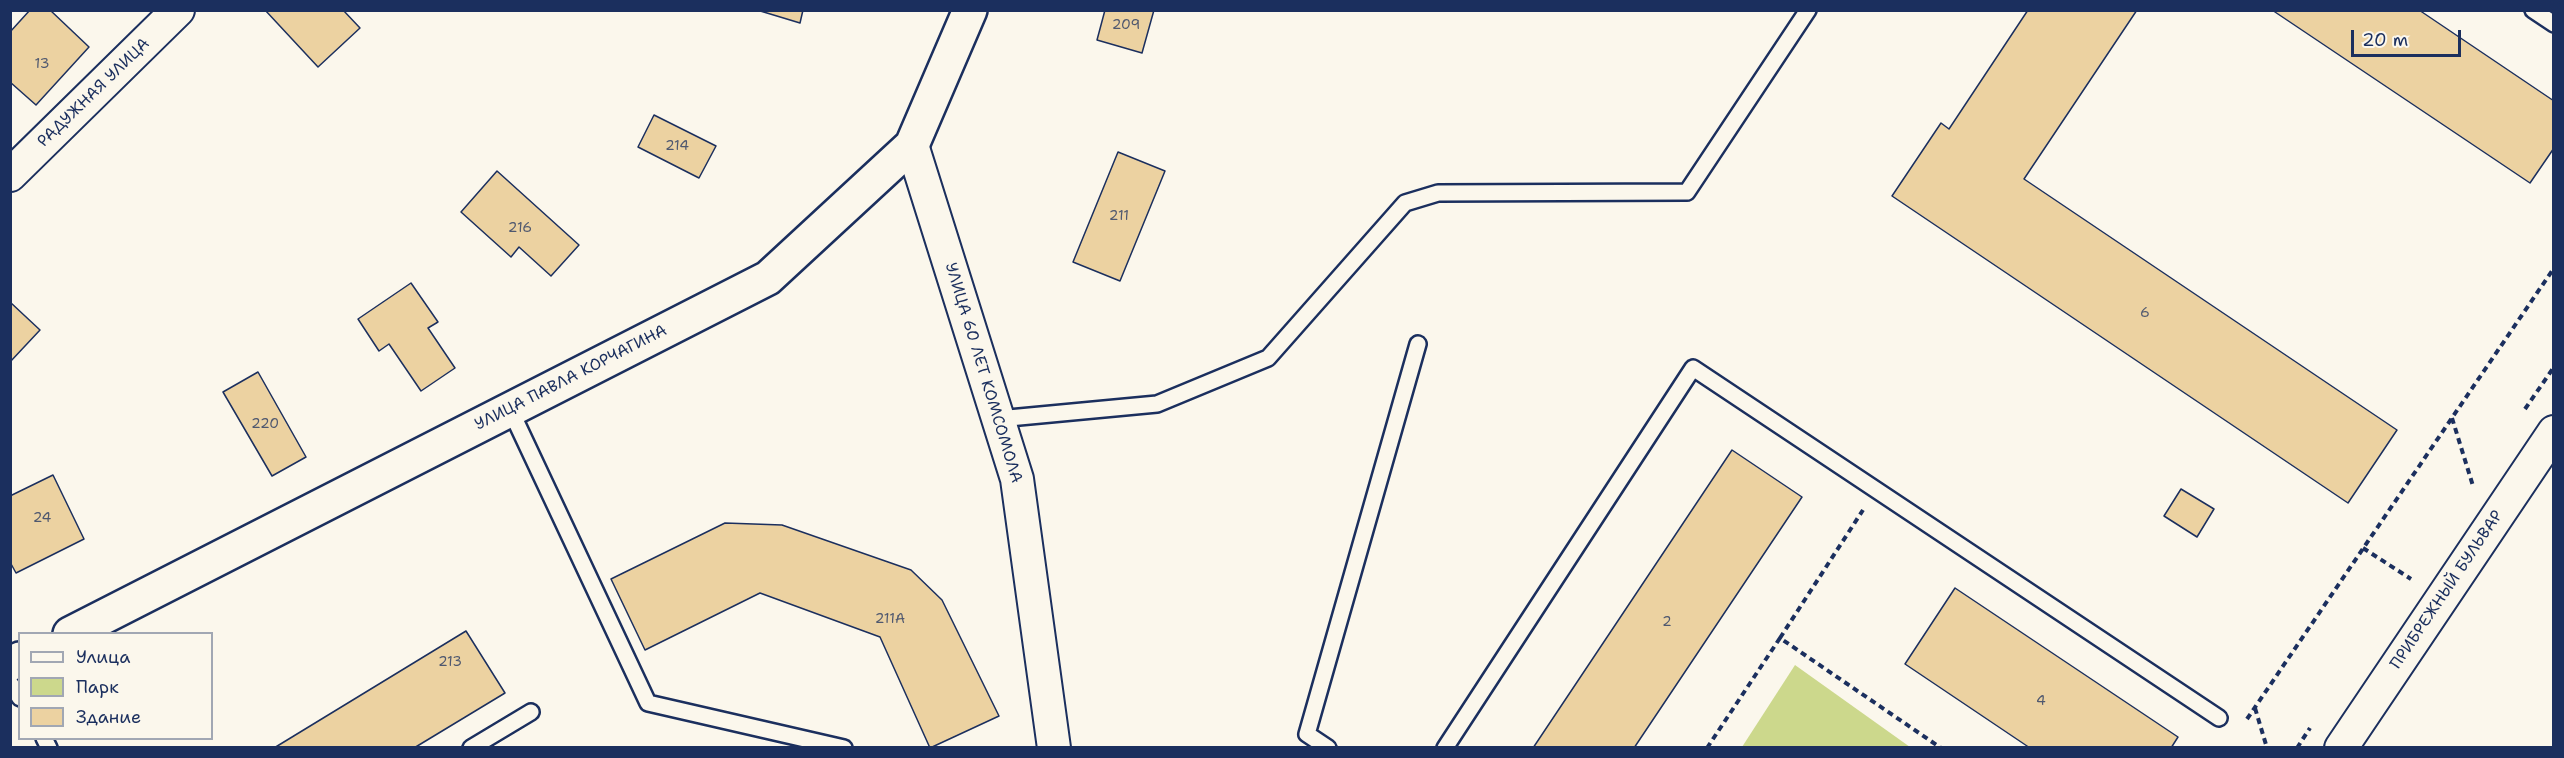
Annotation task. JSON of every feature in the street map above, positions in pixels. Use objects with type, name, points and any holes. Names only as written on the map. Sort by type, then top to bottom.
[{"type":"main road","name":"УЛИЦА ПАВЛА КОРЧАГИНА","points":[[72,632],[768,278],[912,145],[970,10]]},
{"type":"street","name":"РАДУЖНАЯ УЛИЦА","points":[[10,175],[178,10]]},
{"type":"street","name":"УЛИЦА 60 ЛЕТ КОМСОМОЛА","points":[[912,145],[1017,479],[1054,747]]},
{"type":"street","name":"ПРИБРЕЖНЫЙ БУЛЬВАР","points":[[2341,747],[2553,432]]},
{"type":"lane","points":[[998,419],[1157,404],[1268,358],[1405,203],[1438,193],[1687,192],[1808,10]]},
{"type":"lane","points":[[2533,10],[2553,24]]},
{"type":"lane","points":[[1328,747],[1307,734],[1418,344]]},
{"type":"lane","points":[[1445,747],[1693,368],[2219,718]]},
{"type":"lane","points":[[510,409],[648,703],[844,747]]},
{"type":"lane","points":[[471,747],[531,712]]},
{"type":"path","points":[[2243,723],[2553,268]]},
{"type":"path","points":[[2452,417],[2473,486]]},
{"type":"path","points":[[1707,747],[1876,490]]},
{"type":"path","points":[[2363,548],[2411,579]]},
{"type":"path","points":[[1780,638],[1941,747]]},
{"type":"path","points":[[2254,707],[2267,747]]},
{"type":"green space","points":[[1795,665],[1910,747],[1742,747]]},
{"type":"building","points":[[30,10],[50,10],[89,47],[36,105],[10,82],[10,32]]},
{"type":"building","points":[[265,10],[343,10],[360,28],[318,67]]},
{"type":"building","points":[[757,10],[803,10],[800,23]]},
{"type":"building","points":[[1105,10],[1154,10],[1142,53],[1097,40]]},
{"type":"building","points":[[2028,10],[2137,10],[2024,179],[2397,430],[2348,503],[1892,196],[1941,123],[1949,129]]},
{"type":"building","points":[[2272,10],[2419,10],[2554,101],[2554,148],[2530,183]]},
{"type":"building","points":[[654,115],[716,146],[699,178],[638,147]]},
{"type":"building","points":[[1118,152],[1165,171],[1120,281],[1073,262]]},
{"type":"building","points":[[497,171],[579,245],[551,276],[519,247],[511,257],[461,212]]},
{"type":"building","points":[[411,283],[438,322],[428,328],[455,368],[421,391],[389,344],[379,351],[358,319]]},
{"type":"building","points":[[10,302],[40,330],[10,362]]},
{"type":"building","points":[[258,372],[306,457],[272,476],[223,392]]},
{"type":"building","points":[[1732,450],[1802,497],[1634,748],[1533,748]]},
{"type":"building","points":[[53,475],[84,539],[16,573],[10,562],[10,496]]},
{"type":"building","points":[[2181,489],[2214,509],[2197,537],[2164,516]]},
{"type":"building","points":[[725,523],[782,525],[911,570],[942,600],[999,716],[930,748],[880,637],[760,593],[645,650],[611,579]]},
{"type":"building","points":[[1955,588],[2178,737],[2171,748],[2030,748],[1905,664]]},
{"type":"building","points":[[466,631],[505,693],[414,748],[274,748]]}]
